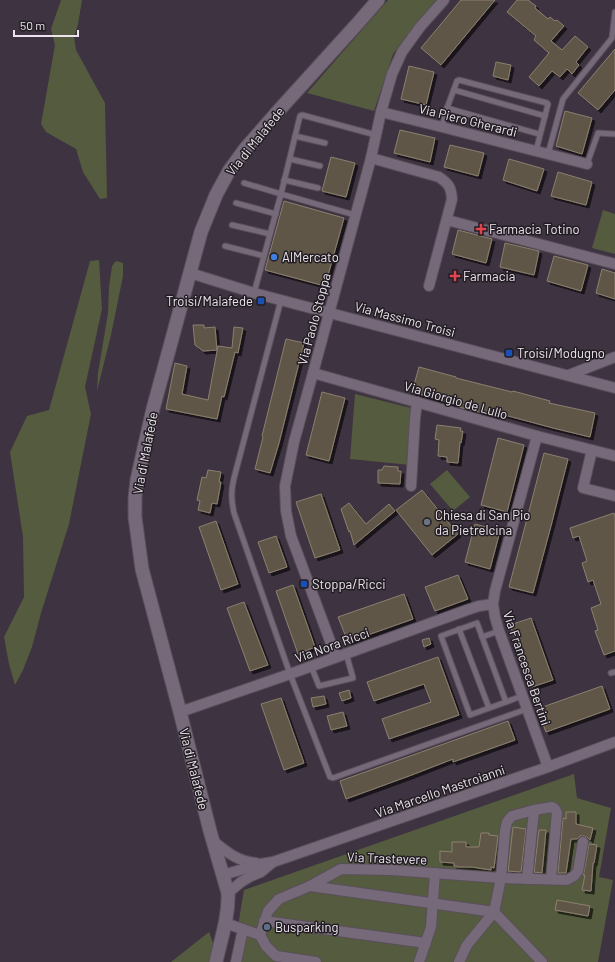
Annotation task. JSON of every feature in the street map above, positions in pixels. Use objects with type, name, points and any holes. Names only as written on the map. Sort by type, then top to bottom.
[{"type":"street","name":"Via di Malafede","points":[[216,962],[225,923],[228,893],[210,831],[142,569],[136,530],[135,498],[137,480],[145,444],[201,232],[216,195],[245,149],[378,0]]},
{"type":"street","name":"Via Paolo Stoppa","points":[[336,657],[291,536],[286,511],[285,486],[294,442],[392,74],[402,52],[420,27],[444,0]]},
{"type":"street","name":"Via Piero Gherardi","points":[[381,112],[587,164]]},
{"type":"street","points":[[370,158],[439,177],[446,181],[450,186],[452,199],[429,286]]},
{"type":"street","points":[[447,220],[615,264]]},
{"type":"street","name":"Via Massimo Troisi","points":[[190,273],[254,293],[615,388]]},
{"type":"street","points":[[569,375],[615,357]]},
{"type":"street","name":"Via Giorgio de Lullo","points":[[313,372],[537,436],[615,456]]},
{"type":"street","points":[[411,486],[417,402]]},
{"type":"street","name":"Via Francesca Bertini","points":[[537,436],[495,591],[493,604],[499,631],[548,767]]},
{"type":"street","points":[[592,450],[583,488],[615,496]]},
{"type":"street","name":"Via Nora Ricci","points":[[180,712],[479,606],[493,604]]},
{"type":"street","name":"Via Marcello Mastroianni","points":[[273,862],[548,767],[615,742]]},
{"type":"street","points":[[459,962],[467,945],[494,912],[501,878],[505,831],[507,822],[512,816],[552,807],[556,809],[557,813],[551,879]]},
{"type":"street","points":[[528,879],[534,810]]},
{"type":"street","points":[[213,841],[234,857],[245,862],[260,864]]},
{"type":"street","name":"Via Trastevere","points":[[264,921],[268,911],[279,899],[310,886],[341,869],[391,870],[501,878],[567,880],[574,876],[578,871],[583,842]]},
{"type":"street","points":[[223,875],[260,864],[273,862]]},
{"type":"street","points":[[228,893],[241,882],[261,872],[273,862]]},
{"type":"street","points":[[419,962],[431,928],[435,873]]},
{"type":"street","points":[[310,886],[494,912],[542,962]]},
{"type":"street","points":[[260,935],[264,921],[426,943]]},
{"type":"street","points":[[225,923],[260,935],[266,946],[276,956],[316,962]]},
{"type":"street","points":[[236,962],[243,929]]},
{"type":"lane","points":[[548,154],[563,99],[612,38],[615,12]]},
{"type":"lane","points":[[442,127],[447,108],[457,81],[459,80],[547,103],[536,151]]},
{"type":"lane","points":[[454,90],[544,116]]},
{"type":"lane","points":[[447,108],[539,134]]},
{"type":"lane","points":[[254,293],[276,214],[300,116],[302,115],[376,135]]},
{"type":"lane","name":"Via Piero Gherardi","points":[[587,164],[598,133],[615,134]]},
{"type":"lane","points":[[295,136],[325,143]]},
{"type":"lane","points":[[290,159],[320,166]]},
{"type":"lane","points":[[284,180],[318,188]]},
{"type":"lane","points":[[244,184],[355,215]]},
{"type":"lane","points":[[236,203],[276,214]]},
{"type":"lane","points":[[232,225],[270,234]]},
{"type":"lane","points":[[226,246],[264,256]]},
{"type":"lane","points":[[281,300],[231,489],[231,498],[234,513],[290,674],[329,775],[333,778],[527,709]]},
{"type":"lane","points":[[506,702],[477,623],[441,636],[470,715],[488,708],[506,702],[522,696]]},
{"type":"lane","points":[[459,629],[488,708]]},
{"type":"lane","points":[[482,637],[499,631]]},
{"type":"lane","points":[[311,666],[319,686],[353,678],[346,653]]},
{"type":"green space","points":[[61,0],[82,0],[74,37],[76,50],[105,103],[107,198],[100,199],[83,172],[76,149],[46,132],[41,124],[55,45],[51,29]]},
{"type":"green space","points":[[388,0],[436,0],[393,54],[374,111],[307,93]]},
{"type":"green space","points":[[603,210],[615,214],[615,254],[592,248]]},
{"type":"green space","points":[[99,260],[102,309],[85,387],[91,414],[69,524],[32,647],[15,685],[4,637],[24,597],[23,537],[10,452],[27,416],[49,410],[90,261]]},
{"type":"green space","points":[[116,261],[123,263],[123,276],[111,335],[97,391],[98,373],[108,313],[109,287],[112,266]]},
{"type":"green space","points":[[355,394],[411,408],[410,465],[350,459]]},
{"type":"green space","points":[[447,470],[470,497],[453,511],[430,484]]},
{"type":"green space","points":[[574,774],[577,798],[611,808],[599,877],[613,880],[598,962],[232,962],[244,890]]},
{"type":"green space","points":[[209,932],[217,954],[216,962],[171,962]]},
{"type":"building","points":[[461,0],[495,0],[441,65],[421,48]]},
{"type":"building","points":[[517,0],[528,0],[548,19],[550,17],[555,21],[557,20],[564,26],[551,41],[562,50],[575,36],[588,47],[576,62],[579,65],[572,74],[567,69],[560,77],[552,71],[539,86],[529,77],[549,53],[534,40],[536,36],[507,12]]},
{"type":"building","points":[[615,49],[615,90],[598,110],[578,93]]},
{"type":"building","points":[[496,62],[511,65],[508,80],[493,76]]},
{"type":"building","points":[[409,66],[434,72],[426,105],[401,99]]},
{"type":"building","points":[[565,111],[592,118],[582,154],[556,146]]},
{"type":"building","points":[[400,130],[435,138],[430,162],[394,153]]},
{"type":"building","points":[[450,145],[484,153],[478,176],[444,167]]},
{"type":"building","points":[[331,157],[355,163],[346,197],[322,191]]},
{"type":"building","points":[[509,159],[544,169],[537,191],[503,180]]},
{"type":"building","points":[[558,172],[592,182],[586,205],[551,196]]},
{"type":"building","points":[[284,201],[344,218],[325,286],[265,270]]},
{"type":"building","points":[[458,230],[492,239],[486,263],[452,254]]},
{"type":"building","points":[[505,243],[539,251],[534,275],[500,267]]},
{"type":"building","points":[[554,256],[588,265],[581,291],[547,281]]},
{"type":"building","points":[[602,269],[615,273],[615,299],[596,293]]},
{"type":"building","points":[[193,325],[204,325],[204,328],[215,327],[217,350],[203,351],[195,345]]},
{"type":"building","points":[[234,327],[243,328],[238,353],[235,352],[217,419],[166,409],[175,363],[187,366],[182,394],[208,400],[218,346],[232,348]]},
{"type":"building","points":[[286,339],[304,343],[270,473],[255,469]]},
{"type":"building","points":[[419,367],[456,378],[550,401],[549,403],[595,413],[590,437],[497,413],[496,416],[458,407],[458,405],[412,392]]},
{"type":"building","points":[[322,392],[345,398],[329,461],[306,455]]},
{"type":"building","points":[[437,425],[461,428],[460,431],[463,431],[461,443],[460,442],[458,463],[447,462],[447,457],[438,456],[439,440],[435,439]]},
{"type":"building","points":[[498,438],[524,445],[507,512],[481,505]]},
{"type":"building","points":[[544,453],[568,459],[533,593],[509,587]]},
{"type":"building","points":[[384,466],[398,467],[398,471],[401,471],[400,484],[378,483],[378,470],[382,470]]},
{"type":"building","points":[[208,470],[221,472],[219,482],[221,482],[217,504],[212,503],[210,513],[198,510],[200,501],[197,500],[202,477],[206,478]]},
{"type":"building","name":"Chiesa di San Pio da Pietrelcina","points":[[422,490],[458,534],[432,555],[396,510]]},
{"type":"building","points":[[321,494],[340,550],[315,558],[296,502]]},
{"type":"building","points":[[349,503],[366,524],[389,504],[395,511],[354,545],[341,509]]},
{"type":"building","points":[[614,513],[615,651],[604,655],[595,631],[598,630],[591,608],[601,604],[593,580],[588,582],[582,563],[587,561],[579,536],[573,538],[570,528]]},
{"type":"building","points":[[216,521],[238,584],[221,590],[199,527]]},
{"type":"building","points":[[475,524],[500,531],[490,569],[465,562]]},
{"type":"building","points":[[276,536],[287,567],[269,573],[258,542]]},
{"type":"building","points":[[458,575],[468,599],[435,611],[425,587]]},
{"type":"building","points":[[293,585],[315,647],[298,654],[276,591]]},
{"type":"building","points":[[404,594],[413,619],[348,642],[338,617]]},
{"type":"building","points":[[244,602],[268,665],[250,671],[227,608]]},
{"type":"building","points":[[531,618],[553,680],[532,687],[510,625]]},
{"type":"building","points":[[429,638],[431,644],[424,647],[422,640]]},
{"type":"building","points":[[438,657],[459,715],[389,739],[382,719],[431,702],[424,684],[374,701],[367,682]]},
{"type":"building","points":[[602,686],[610,709],[546,732],[537,709]]},
{"type":"building","points":[[349,690],[351,698],[342,701],[339,693]]},
{"type":"building","points":[[324,696],[326,704],[313,707],[311,698]]},
{"type":"building","points":[[281,698],[304,763],[284,770],[261,704]]},
{"type":"building","points":[[343,712],[347,726],[331,730],[327,716]]},
{"type":"building","points":[[508,721],[515,740],[453,762],[453,759],[346,799],[340,781]]},
{"type":"building","points":[[566,812],[576,812],[576,824],[593,828],[590,840],[584,836],[580,836],[577,839],[571,839],[566,873],[558,873],[563,818],[566,819]]},
{"type":"building","points":[[513,827],[526,829],[521,872],[508,871]]},
{"type":"building","points":[[539,830],[546,830],[542,873],[534,872]]},
{"type":"building","points":[[481,833],[489,833],[489,835],[498,836],[494,868],[491,867],[491,870],[472,867],[457,867],[454,866],[454,863],[440,862],[440,851],[452,852],[452,842],[466,842],[466,847],[479,847]]},
{"type":"building","points":[[589,844],[597,845],[593,863],[591,891],[582,890],[585,875],[583,875]]},
{"type":"building","points":[[557,900],[590,906],[588,916],[555,910]]},
{"type":"place","name":"Farmacia Totino","points":[[481,229]]},
{"type":"place","name":"AlMercato","points":[[274,257]]},
{"type":"place","name":"Farmacia","points":[[455,276]]},
{"type":"place","name":"Troisi/Malafede","points":[[261,301]]},
{"type":"place","name":"Troisi/Modugno","points":[[509,353]]},
{"type":"place","name":"Chiesa di San Pio da Pietrelcina","points":[[427,522]]},
{"type":"place","name":"Stoppa/Ricci","points":[[304,584]]},
{"type":"place","name":"Busparking","points":[[267,927]]}]
